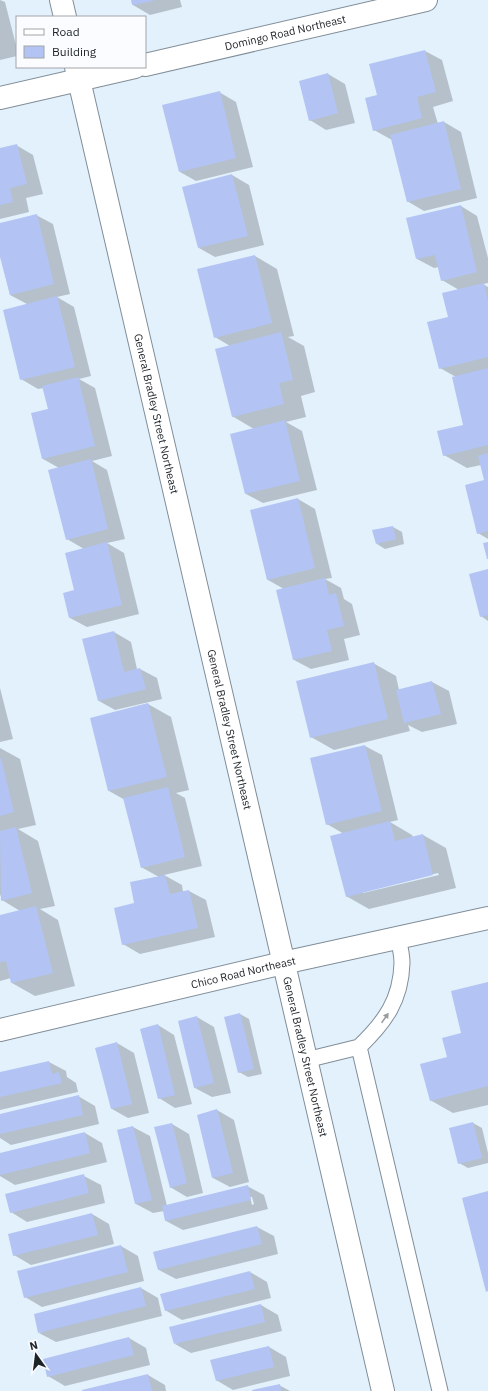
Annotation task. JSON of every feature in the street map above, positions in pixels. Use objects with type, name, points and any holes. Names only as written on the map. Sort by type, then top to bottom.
[{"type":"street","points":[[61,0],[65,16]]},
{"type":"street","name":"Domingo Road Northeast","points":[[146,65],[426,0]]},
{"type":"street","points":[[0,98],[78,74],[127,68]]},
{"type":"street","name":"General Bradley Street Northeast","points":[[78,74],[383,1391]]},
{"type":"street","name":"Chico Road Northeast","points":[[0,1030],[283,963],[488,918]]},
{"type":"lane","points":[[306,1060],[359,1047],[376,1031],[389,1013],[396,997],[402,963],[398,938]]},
{"type":"lane","points":[[359,1047],[440,1391]]},
{"type":"building","points":[[131,0],[153,0],[153,1],[132,5]]},
{"type":"building","points":[[425,50],[436,92],[417,97],[422,118],[373,131],[365,98],[377,95],[369,64]]},
{"type":"building","points":[[328,73],[338,113],[309,121],[299,81]]},
{"type":"building","points":[[220,91],[236,158],[179,172],[162,105]]},
{"type":"building","points":[[444,121],[461,189],[407,202],[390,135]]},
{"type":"building","points":[[17,144],[27,184],[10,188],[13,202],[0,205],[0,148]]},
{"type":"building","points":[[232,174],[248,236],[198,248],[182,187]]},
{"type":"building","points":[[461,205],[477,272],[441,281],[435,255],[416,259],[406,218]]},
{"type":"building","points":[[37,214],[54,284],[10,295],[0,257],[0,223]]},
{"type":"building","points":[[255,255],[272,323],[214,338],[197,269]]},
{"type":"building","points":[[484,283],[488,301],[488,357],[439,369],[427,322],[448,317],[442,293]]},
{"type":"building","points":[[57,296],[75,367],[20,380],[3,310]]},
{"type":"building","points":[[281,332],[293,380],[279,383],[284,404],[232,417],[215,349]]},
{"type":"building","points":[[488,368],[488,445],[443,456],[437,431],[463,425],[452,377]]},
{"type":"building","points":[[78,377],[95,446],[42,459],[31,413],[48,409],[42,386]]},
{"type":"building","points":[[285,420],[300,481],[245,494],[230,434]]},
{"type":"building","points":[[488,453],[488,531],[477,534],[465,485],[484,480],[478,456]]},
{"type":"building","points":[[91,459],[108,529],[66,540],[48,470]]},
{"type":"building","points":[[298,498],[315,568],[267,580],[250,510]]},
{"type":"building","points":[[393,526],[396,539],[376,544],[372,530]]},
{"type":"building","points":[[107,542],[122,605],[69,618],[63,593],[74,590],[65,553]]},
{"type":"building","points":[[488,542],[488,559],[487,559],[483,543]]},
{"type":"building","points":[[488,569],[488,615],[480,617],[469,574]]},
{"type":"building","points":[[325,578],[329,595],[336,593],[344,626],[327,630],[332,651],[293,660],[276,590]]},
{"type":"building","points":[[114,631],[124,672],[140,668],[146,689],[98,701],[82,639]]},
{"type":"building","points":[[374,662],[388,719],[310,738],[296,681]]},
{"type":"building","points":[[432,681],[441,714],[404,723],[396,690]]},
{"type":"building","points":[[148,703],[167,777],[108,791],[90,718]]},
{"type":"building","points":[[365,745],[382,811],[326,825],[310,758]]},
{"type":"building","points":[[1,758],[14,812],[0,816],[0,759]]},
{"type":"building","points":[[168,787],[185,857],[141,868],[123,798]]},
{"type":"building","points":[[390,821],[395,841],[423,834],[433,875],[346,897],[330,836]]},
{"type":"building","points":[[16,827],[32,893],[1,901],[0,831]]},
{"type":"building","points":[[165,875],[170,894],[189,890],[198,928],[122,945],[114,908],[134,903],[130,882]]},
{"type":"building","points":[[36,906],[53,973],[11,983],[6,961],[0,962],[0,915]]},
{"type":"building","points":[[488,982],[488,1086],[430,1101],[420,1064],[447,1057],[442,1038],[461,1033],[451,991]]},
{"type":"building","points":[[240,1013],[254,1069],[238,1073],[224,1017]]},
{"type":"building","points":[[197,1016],[214,1083],[194,1088],[178,1021]]},
{"type":"building","points":[[158,1024],[175,1095],[158,1099],[140,1029]]},
{"type":"building","points":[[117,1042],[132,1104],[111,1109],[95,1048]]},
{"type":"building","points":[[49,1061],[52,1074],[59,1072],[62,1083],[0,1097],[0,1072]]},
{"type":"building","points":[[79,1095],[83,1115],[0,1134],[0,1114]]},
{"type":"building","points":[[217,1109],[233,1173],[212,1178],[197,1115]]},
{"type":"building","points":[[473,1122],[482,1158],[458,1164],[449,1128]]},
{"type":"building","points":[[172,1123],[187,1183],[170,1188],[154,1127]]},
{"type":"building","points":[[133,1126],[152,1200],[135,1204],[117,1130]]},
{"type":"building","points":[[85,1132],[90,1153],[0,1175],[0,1153]]},
{"type":"building","points":[[84,1174],[89,1193],[10,1213],[5,1194]]},
{"type":"building","points":[[248,1185],[251,1200],[165,1221],[162,1206]]},
{"type":"building","points":[[488,1191],[488,1291],[486,1292],[462,1198]]},
{"type":"building","points":[[92,1213],[98,1235],[13,1256],[8,1234]]},
{"type":"building","points":[[257,1226],[262,1244],[158,1270],[153,1252]]},
{"type":"building","points":[[121,1245],[128,1272],[24,1298],[17,1271]]},
{"type":"building","points":[[250,1271],[255,1289],[165,1311],[160,1294]]},
{"type":"building","points":[[141,1287],[146,1306],[38,1333],[34,1314]]},
{"type":"building","points":[[261,1304],[265,1322],[174,1344],[169,1327]]},
{"type":"building","points":[[129,1337],[134,1355],[47,1377],[43,1359]]},
{"type":"building","points":[[269,1346],[274,1367],[216,1381],[210,1360]]},
{"type":"building","points":[[148,1374],[152,1391],[82,1391],[82,1390]]},
{"type":"building","points":[[280,1384],[281,1391],[252,1391],[252,1390]]}]
